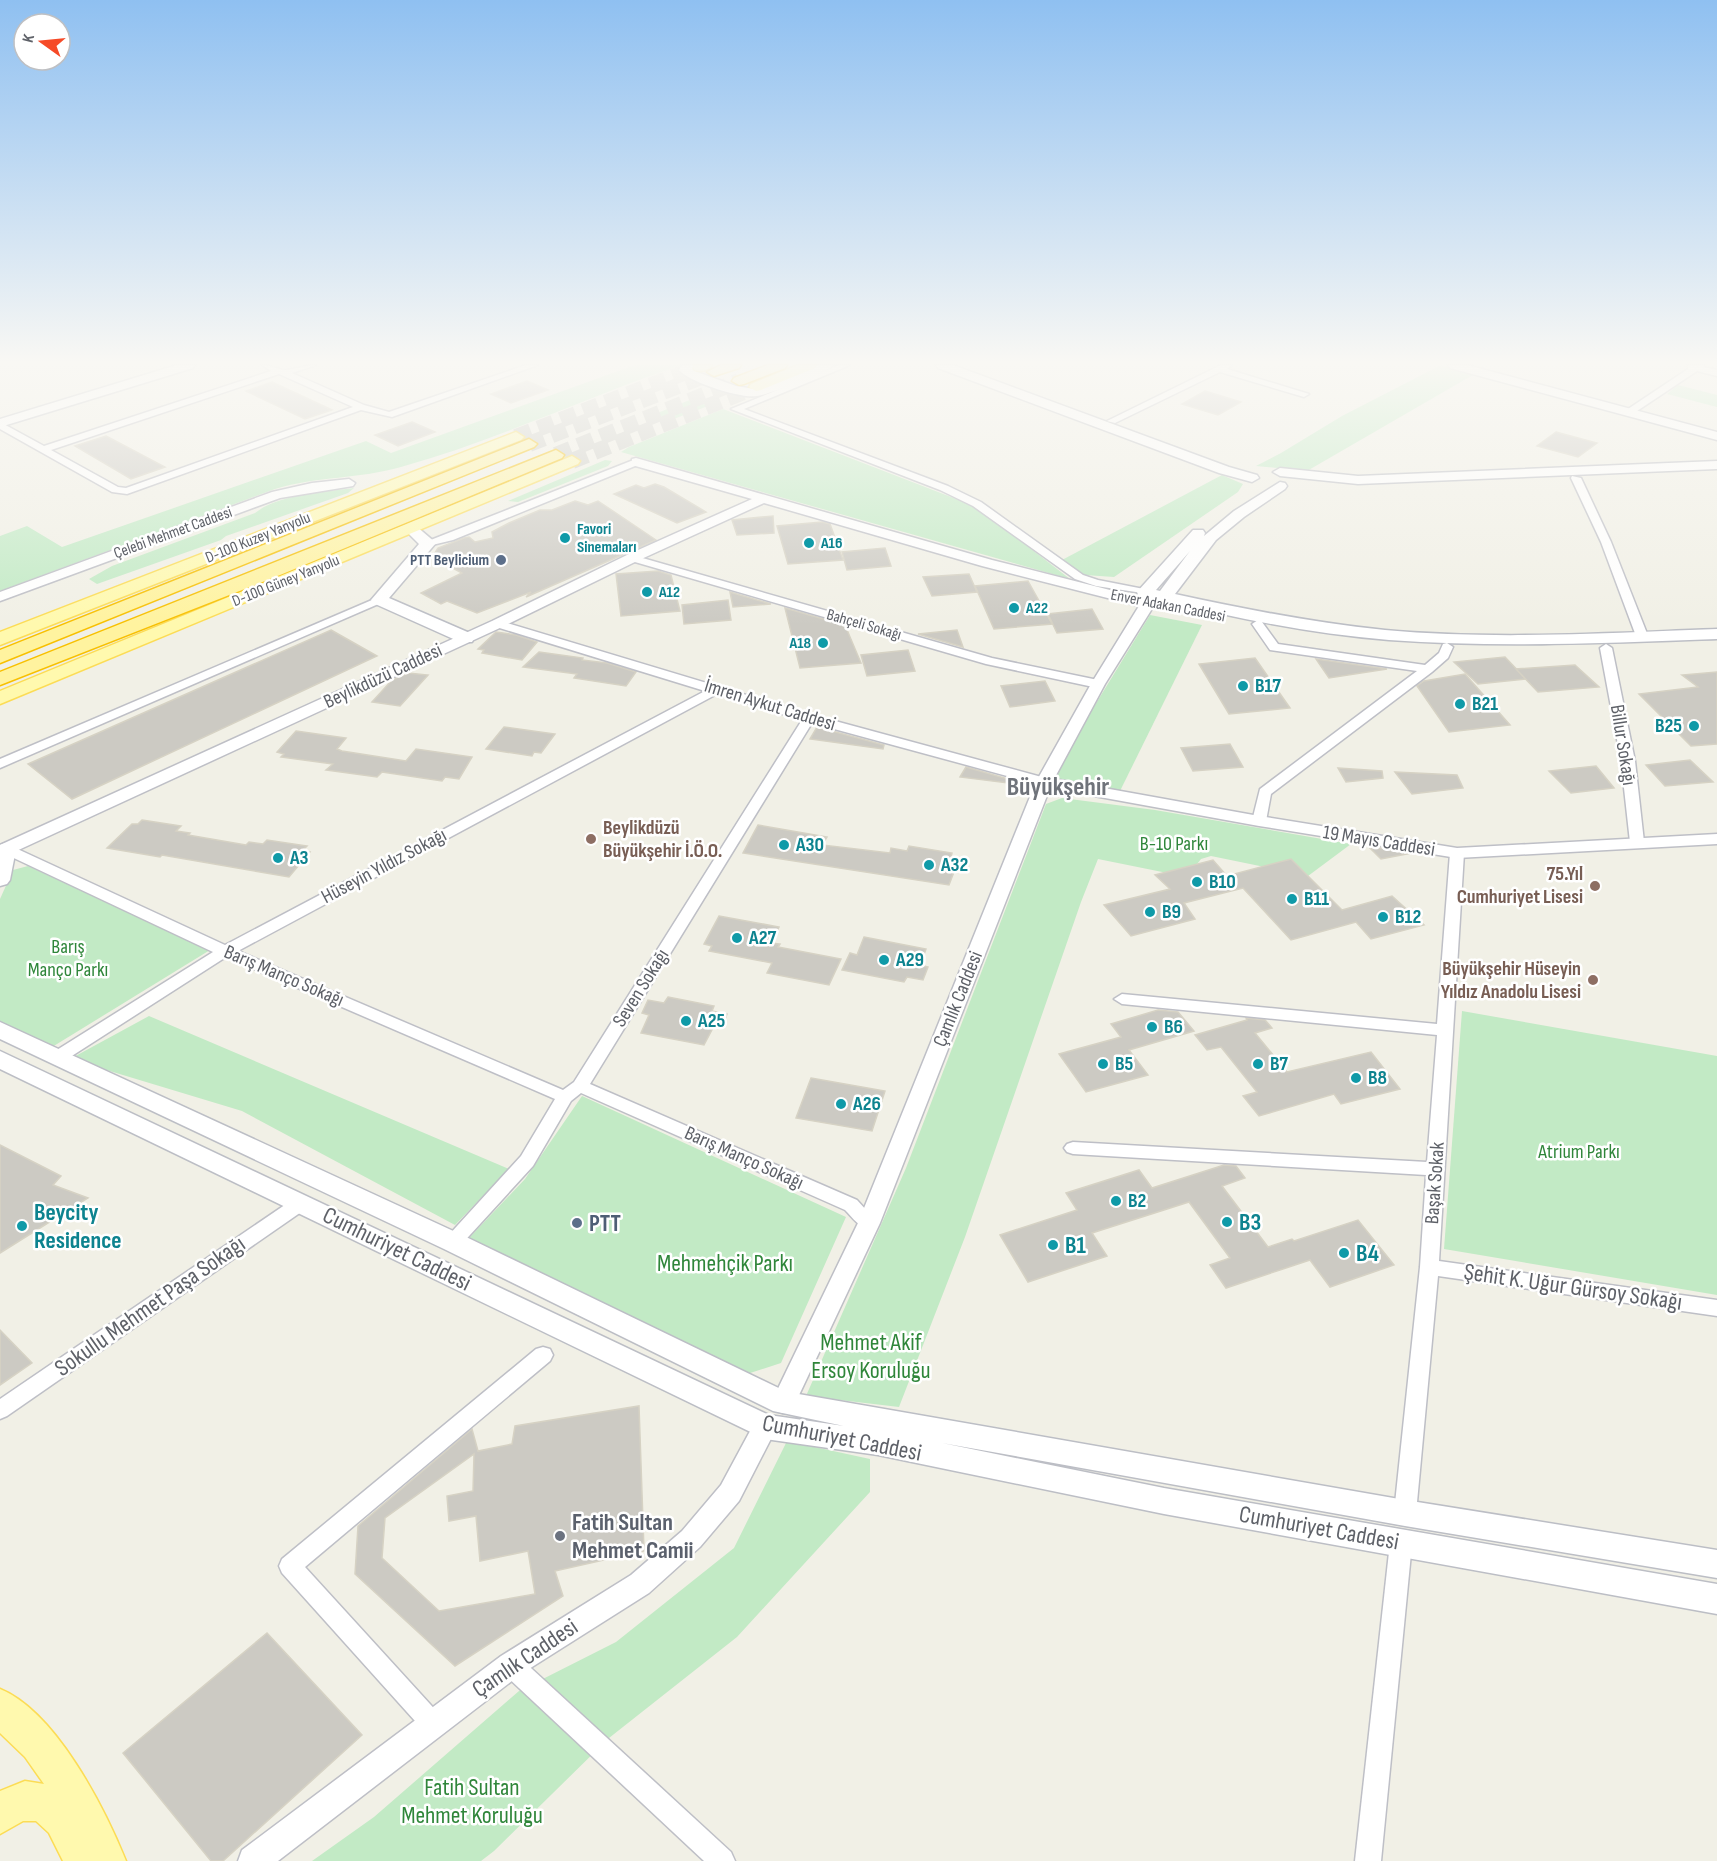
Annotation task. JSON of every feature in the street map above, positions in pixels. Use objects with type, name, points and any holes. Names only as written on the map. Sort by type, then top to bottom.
[{"type":"highway","points":[[0,657],[364,509],[496,452]]},
{"type":"highway","points":[[0,679],[564,458]]},
{"type":"highway","points":[[0,647],[285,536],[364,509]]},
{"type":"highway","points":[[0,690],[274,571]]},
{"type":"main road","name":"D-100 Kuzey Yanyolu","points":[[0,639],[492,452]]},
{"type":"main road","points":[[1181,452],[1224,470],[1271,479],[1360,486],[1717,472]]},
{"type":"main road","name":"D-100 Güney Yanyolu","points":[[0,698],[411,530],[564,458]]},
{"type":"main road","points":[[1147,598],[1194,536],[1271,479],[1358,480],[1717,465]]},
{"type":"main road","points":[[1147,598],[1166,597],[1202,546],[1240,513],[1271,479]]},
{"type":"main road","points":[[411,530],[428,543],[379,600],[466,638]]},
{"type":"main road","name":"Enver Adakan Caddesi","points":[[1166,597],[1304,623],[1386,635],[1467,639],[1717,634]]},
{"type":"main road","name":"Enver Adakan Caddesi","points":[[1147,598],[1258,624],[1368,642],[1447,647],[1606,648],[1717,645]]},
{"type":"main road","points":[[0,880],[2,849]]},
{"type":"main road","name":"Cumhuriyet Caddesi","points":[[0,1030],[453,1242],[783,1403],[1405,1513],[1717,1564]]},
{"type":"main road","points":[[31,1074],[58,1057]]},
{"type":"main road","name":"Cumhuriyet Caddesi","points":[[0,1059],[765,1427],[878,1443],[1164,1501],[1717,1599]]},
{"type":"main road","points":[[301,1203],[328,1184]]},
{"type":"main road","points":[[765,1427],[783,1403]]},
{"type":"main road","points":[[1401,1543],[1405,1513]]},
{"type":"main road","points":[[0,1707],[38,1744],[74,1793],[105,1861]]},
{"type":"main road","points":[[0,1814],[20,1802],[33,1800],[48,1803],[60,1814],[83,1861]]},
{"type":"street","points":[[48,452],[116,490],[127,491],[236,452]]},
{"type":"street","points":[[848,452],[955,493],[977,504],[1079,577],[1147,598]]},
{"type":"street","points":[[428,543],[449,538],[636,462]]},
{"type":"street","name":"Enver Adakan Caddesi","points":[[636,462],[987,563],[1147,598]]},
{"type":"street","points":[[1576,478],[1606,542],[1642,636]]},
{"type":"street","name":"Çelebi Mehmet Caddesi","points":[[0,597],[276,495],[349,483]]},
{"type":"street","name":"Beylikdüzü Caddesi","points":[[2,849],[497,624],[632,558],[765,498]]},
{"type":"street","name":"Bahçeli Sokağı","points":[[632,558],[990,661],[1098,684]]},
{"type":"street","name":"Çamlık Caddesi","points":[[783,1403],[869,1223],[1044,782],[1147,598]]},
{"type":"street","points":[[0,764],[379,600]]},
{"type":"street","name":"İmren Aykut Caddesi","points":[[497,624],[809,718],[1044,782]]},
{"type":"street","points":[[1258,624],[1274,647],[1428,669]]},
{"type":"street","points":[[1258,821],[1265,792],[1428,669],[1444,655],[1447,647]]},
{"type":"street","name":"Billur Sokağı","points":[[1606,648],[1628,761],[1637,842]]},
{"type":"street","name":"Hüseyin Yıldız Sokağı","points":[[58,1057],[225,951],[718,689]]},
{"type":"street","name":"Seven Sokağı","points":[[453,1242],[527,1161],[565,1097],[580,1086],[809,718]]},
{"type":"street","name":"19 Mayıs Caddesi","points":[[1044,782],[1258,821],[1456,853],[1717,839]]},
{"type":"street","name":"Barış Manço Sokağı","points":[[2,849],[225,951],[565,1097]]},
{"type":"street","name":"Başak Sokak","points":[[1405,1513],[1429,1267],[1456,853]]},
{"type":"street","points":[[1122,999],[1445,1030]]},
{"type":"street","name":"Barış Manço Sokağı","points":[[580,1086],[851,1205],[869,1223]]},
{"type":"street","points":[[1073,1148],[1436,1169]]},
{"type":"street","name":"Sokullu Mehmet Paşa Sokağı","points":[[0,1410],[301,1203]]},
{"type":"street","name":"Şehit K. Uğur Gürsoy Sokağı","points":[[1429,1267],[1717,1308]]},
{"type":"street","points":[[432,1723],[290,1566],[543,1355]]},
{"type":"street","name":"Çamlık Caddesi","points":[[253,1861],[511,1665],[639,1584],[691,1539],[730,1492],[765,1427]]},
{"type":"street","points":[[1368,1861],[1401,1543]]},
{"type":"street","points":[[511,1665],[722,1861]]},
{"type":"green space","points":[[335,452],[449,452],[386,471],[275,489],[0,591],[0,536],[27,526],[62,547]]},
{"type":"green space","points":[[621,452],[834,452],[977,507],[1070,579]]},
{"type":"green space","points":[[1340,452],[1307,471],[1256,466],[1281,453]]},
{"type":"green space","points":[[605,460],[612,461],[608,466],[518,502],[508,501]]},
{"type":"green space","points":[[1222,475],[1243,484],[1238,492],[1114,577],[1085,575],[1062,560]]},
{"type":"green space","points":[[354,488],[348,493],[97,584],[89,579],[112,566],[255,513],[277,502],[303,495]]},
{"type":"green space","points":[[1150,615],[1202,625],[1120,791],[1051,777]]},
{"type":"green space","name":"Mehmet Akif Ersoy Koruluğu","points":[[1062,798],[1155,810],[1351,844],[1308,876],[1211,856],[1201,859],[1187,877],[1098,859],[965,1237],[899,1407],[806,1396],[906,1168],[1046,804]]},
{"type":"green space","name":"Barış Manço Parkı","points":[[28,866],[210,950],[44,1052],[0,1028],[0,899],[13,870]]},
{"type":"green space","name":"Atrium Parkı","points":[[1462,1011],[1717,1056],[1717,1295],[1444,1249]]},
{"type":"green space","points":[[149,1016],[509,1169],[455,1225],[242,1111],[70,1059]]},
{"type":"green space","name":"Mehmehçik Parkı","points":[[582,1096],[846,1217],[781,1363],[747,1374],[467,1240],[525,1179]]},
{"type":"green space","name":"Fatih Sultan Mehmet Koruluğu","points":[[787,1441],[870,1459],[870,1492],[737,1637],[609,1738],[481,1861],[312,1861],[374,1817],[519,1691],[616,1642],[734,1548]]},
{"type":"building","points":[[85,452],[136,452],[165,467],[131,479]]},
{"type":"building","points":[[1559,452],[1585,452],[1578,457]]},
{"type":"building","points":[[655,484],[706,512],[677,523],[614,494],[636,485],[644,488]]},
{"type":"building","points":[[575,501],[588,505],[598,501],[656,540],[526,597],[531,592],[477,613],[447,601],[441,604],[421,593],[462,573],[432,557],[438,548],[469,537],[475,542],[493,538],[492,532],[509,523],[540,510],[552,510]]},
{"type":"building","points":[[773,516],[774,533],[737,535],[732,520]]},
{"type":"building","name":"A16","points":[[822,522],[830,524],[843,560],[788,564],[777,526]]},
{"type":"building","points":[[885,548],[891,566],[847,570],[842,552]]},
{"type":"building","name":"A12","points":[[658,571],[671,575],[680,611],[621,616],[616,574]]},
{"type":"building","points":[[969,574],[977,592],[932,596],[923,577]]},
{"type":"building","name":"A22","points":[[1028,581],[1052,624],[994,629],[975,586]]},
{"type":"building","points":[[730,592],[771,604],[733,607]]},
{"type":"building","points":[[728,600],[731,620],[684,624],[682,605]]},
{"type":"building","name":"A18","points":[[785,608],[845,625],[861,663],[800,668]]},
{"type":"building","points":[[1092,609],[1103,629],[1057,633],[1048,614]]},
{"type":"building","points":[[331,630],[377,656],[72,799],[28,764]]},
{"type":"building","points":[[957,630],[963,647],[918,634]]},
{"type":"building","points":[[496,632],[516,635],[537,642],[522,660],[482,653],[484,650],[478,649]]},
{"type":"building","points":[[908,650],[915,671],[867,676],[861,655]]},
{"type":"building","points":[[539,652],[583,658],[582,660],[607,663],[636,672],[626,686],[574,678],[577,674],[523,667]]},
{"type":"building","points":[[1505,657],[1526,679],[1478,684],[1454,662]]},
{"type":"building","name":"B17","points":[[1255,658],[1290,708],[1229,714],[1199,664]]},
{"type":"building","points":[[1316,659],[1387,669],[1329,678]]},
{"type":"building","points":[[1575,665],[1599,687],[1538,692],[1516,669]]},
{"type":"building","name":"B25","points":[[1717,672],[1717,744],[1691,746],[1639,694],[1698,687],[1682,675]]},
{"type":"building","points":[[408,673],[428,675],[400,706],[372,702],[392,680]]},
{"type":"building","name":"B21","points":[[1465,674],[1510,725],[1449,732],[1417,686],[1424,681]]},
{"type":"building","points":[[1045,681],[1055,701],[1010,707],[1001,686]]},
{"type":"building","points":[[504,727],[555,734],[541,753],[534,752],[532,756],[486,749]]},
{"type":"building","points":[[817,727],[884,745],[883,749],[810,739]]},
{"type":"building","points":[[296,731],[346,738],[337,749],[342,751],[406,761],[416,749],[472,757],[459,779],[445,777],[442,781],[382,772],[377,777],[326,770],[333,764],[281,757],[284,754],[277,752]]},
{"type":"building","points":[[1230,744],[1243,767],[1193,771],[1181,748]]},
{"type":"building","points":[[1690,760],[1713,782],[1665,786],[1646,765]]},
{"type":"building","points":[[1596,766],[1614,788],[1571,793],[1549,771]]},
{"type":"building","points":[[966,767],[1008,779],[1008,783],[960,777]]},
{"type":"building","points":[[1338,768],[1382,771],[1383,778],[1346,782]]},
{"type":"building","points":[[1395,772],[1457,775],[1463,788],[1412,794]]},
{"type":"building","points":[[142,820],[181,826],[176,831],[190,833],[188,835],[246,845],[249,842],[263,844],[267,840],[307,846],[303,850],[310,852],[289,877],[107,848],[132,824],[138,824]]},
{"type":"building","points":[[758,825],[827,837],[822,845],[890,853],[891,848],[907,851],[909,846],[952,853],[951,857],[959,859],[949,885],[743,853]]},
{"type":"building","points":[[1368,846],[1412,853],[1381,859]]},
{"type":"building","points":[[1291,859],[1342,910],[1392,896],[1424,925],[1371,939],[1356,922],[1291,940],[1243,888],[1184,903],[1195,919],[1131,936],[1104,905],[1170,889],[1155,875],[1213,860],[1227,876]]},
{"type":"building","points":[[719,916],[779,927],[771,943],[780,944],[778,947],[841,959],[829,985],[767,973],[772,963],[709,951],[712,946],[704,944]]},
{"type":"building","name":"A29","points":[[864,937],[926,949],[920,965],[928,967],[923,980],[907,977],[904,982],[842,970],[850,953],[857,955]]},
{"type":"building","name":"A25","points":[[668,997],[714,1006],[712,1011],[727,1014],[722,1027],[714,1026],[704,1045],[641,1033],[649,1015],[642,1013],[648,1000],[664,1003]]},
{"type":"building","points":[[1158,1010],[1178,1012],[1194,1031],[1129,1050],[1148,1075],[1086,1092],[1059,1054],[1121,1037],[1111,1024]]},
{"type":"building","name":"B7","points":[[1246,1018],[1265,1020],[1272,1028],[1255,1033],[1287,1072],[1371,1052],[1400,1089],[1341,1104],[1334,1094],[1259,1116],[1243,1096],[1257,1092],[1221,1047],[1207,1050],[1195,1035],[1247,1020]]},
{"type":"building","name":"A26","points":[[811,1078],[885,1091],[872,1131],[796,1118]]},
{"type":"building","name":"Beycity Residence","points":[[0,1145],[61,1176],[53,1185],[88,1198],[0,1253]]},
{"type":"building","points":[[1224,1165],[1236,1166],[1245,1178],[1222,1186],[1268,1247],[1358,1220],[1394,1265],[1330,1287],[1310,1260],[1226,1288],[1210,1265],[1230,1258],[1189,1202],[1092,1233],[1107,1256],[1028,1282],[1000,1235],[1077,1210],[1066,1193],[1139,1170],[1152,1188]]},
{"type":"building","points":[[0,1330],[32,1363],[0,1385]]},
{"type":"building","name":"Fatih Sultan Mehmet Camii","points":[[639,1406],[644,1551],[555,1571],[563,1596],[455,1666],[355,1574],[358,1526],[472,1429],[478,1451],[512,1444],[515,1426]],"holes":[[[474,1454],[473,1491],[447,1496],[449,1521],[476,1516],[480,1561],[528,1551],[535,1594],[439,1611],[382,1558],[385,1518]]]},
{"type":"building","points":[[267,1633],[362,1735],[223,1861],[211,1861],[123,1753]]},
{"type":"tunnel","points":[[556,455],[564,452]]},
{"type":"tunnel","points":[[572,461],[595,452]]},
{"type":"place","name":"Favori Sinemaları","points":[[565,538]]},
{"type":"place","name":"A16","points":[[809,543]]},
{"type":"place","name":"PTT Beylicium","points":[[501,560]]},
{"type":"place","name":"A12","points":[[647,592]]},
{"type":"place","name":"A22","points":[[1014,608]]},
{"type":"place","name":"A18","points":[[823,643]]},
{"type":"place","name":"B17","points":[[1243,686]]},
{"type":"place","name":"B21","points":[[1460,704]]},
{"type":"place","name":"B25","points":[[1694,726]]},
{"type":"place","name":"Beylikdüzü Büyükşehir İ.Ö.O.","points":[[591,839]]},
{"type":"place","name":"A30","points":[[784,845]]},
{"type":"place","name":"A3","points":[[278,858]]},
{"type":"place","name":"A32","points":[[929,865]]},
{"type":"place","name":"B10","points":[[1197,882]]},
{"type":"place","name":"75.Yıl Cumhuriyet Lisesi","points":[[1595,886]]},
{"type":"place","name":"B11","points":[[1292,899]]},
{"type":"place","name":"B9","points":[[1150,912]]},
{"type":"place","name":"B12","points":[[1383,917]]},
{"type":"place","name":"A27","points":[[737,938]]},
{"type":"place","name":"A29","points":[[884,960]]},
{"type":"place","name":"Büyükşehir Hüseyin Yıldız Anadolu Lisesi","points":[[1593,980]]},
{"type":"place","name":"A25","points":[[686,1021]]},
{"type":"place","name":"B6","points":[[1152,1027]]},
{"type":"place","name":"B5","points":[[1103,1064]]},
{"type":"place","name":"B7","points":[[1258,1064]]},
{"type":"place","name":"B8","points":[[1356,1078]]},
{"type":"place","name":"A26","points":[[841,1104]]},
{"type":"place","name":"B2","points":[[1116,1201]]},
{"type":"place","name":"B3","points":[[1227,1222]]},
{"type":"place","name":"PTT","points":[[577,1223]]},
{"type":"place","name":"Beycity Residence","points":[[22,1226]]},
{"type":"place","name":"B1","points":[[1053,1245]]},
{"type":"place","name":"B4","points":[[1344,1253]]},
{"type":"place","name":"Fatih Sultan Mehmet Camii","points":[[560,1536]]},
{"type":"district","name":"Büyükşehir","points":[[1058,787]]},
{"type":"park label","name":"B-10 Parkı","points":[[1174,844]]}]
